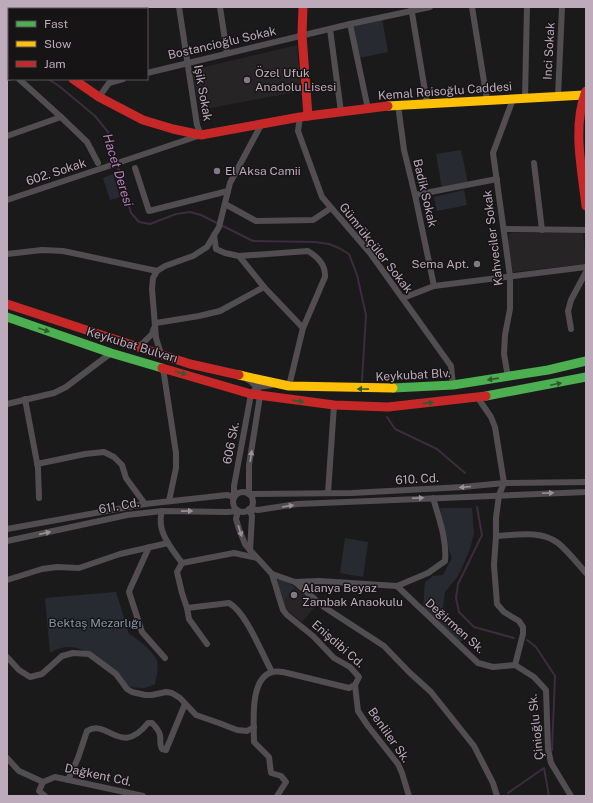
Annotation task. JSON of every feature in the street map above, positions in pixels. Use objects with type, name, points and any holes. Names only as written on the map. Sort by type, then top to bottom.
[{"type":"main road","points":[[303,7],[302,36],[304,116]]},
{"type":"main road","points":[[74,80],[99,97],[143,120],[173,129],[201,135]]},
{"type":"main road","points":[[585,93],[580,109],[579,150],[586,206]]},
{"type":"main road","name":"Kemal Reisoğlu Caddesi","points":[[201,135],[304,116],[398,105],[558,96],[585,93]]},
{"type":"main road","name":"Keykubat Bulvarı","points":[[7,304],[190,364],[240,375]]},
{"type":"main road","name":"Keykubat Bulvarı","points":[[7,317],[111,353],[256,392]]},
{"type":"main road","name":"Keykubat Blv.","points":[[240,375],[289,386],[383,389],[453,385],[548,370],[586,361]]},
{"type":"main road","points":[[256,392],[334,405],[388,407],[478,398],[586,377]]},
{"type":"street","name":"Işik Sokak","points":[[179,7],[197,125],[201,135]]},
{"type":"street","points":[[220,7],[227,53]]},
{"type":"street","name":"Bostancioğlu Sokak","points":[[148,73],[411,9],[430,7]]},
{"type":"street","points":[[472,7],[487,100]]},
{"type":"street","points":[[525,98],[527,7]]},
{"type":"street","name":"Inci Sokak","points":[[558,96],[562,7]]},
{"type":"street","points":[[411,9],[427,103]]},
{"type":"street","points":[[350,24],[368,109]]},
{"type":"street","points":[[330,29],[341,112]]},
{"type":"street","name":"602. Sokak","points":[[20,80],[86,142],[98,163]]},
{"type":"street","points":[[99,97],[109,83],[120,80]]},
{"type":"street","name":"Kahveciler Sokak","points":[[508,377],[504,354],[505,335],[510,309],[510,276],[494,153],[513,98]]},
{"type":"street","name":"Badik Sokak","points":[[398,105],[404,150],[434,286]]},
{"type":"street","name":"Gümrükçüler Sokak","points":[[304,116],[298,131],[322,197],[370,253],[451,366],[453,385]]},
{"type":"street","points":[[7,136],[61,117]]},
{"type":"street","points":[[161,354],[156,338],[152,284],[153,278],[157,271],[165,266],[193,256],[207,247],[219,228],[230,184],[260,125]]},
{"type":"street","points":[[175,144],[180,130]]},
{"type":"street","name":"602. Sokak","points":[[7,200],[201,135]]},
{"type":"street","points":[[534,164],[542,230]]},
{"type":"street","points":[[135,168],[149,211],[228,191]]},
{"type":"street","points":[[415,195],[497,179]]},
{"type":"street","points":[[225,204],[256,221],[313,220],[331,208]]},
{"type":"street","points":[[504,229],[586,230]]},
{"type":"street","points":[[214,236],[216,249],[225,253],[239,256],[308,251],[316,256],[326,269],[326,277],[303,328],[289,386]]},
{"type":"street","points":[[7,254],[42,250],[63,251],[157,271]]},
{"type":"street","points":[[239,256],[264,287],[303,328]]},
{"type":"street","points":[[403,298],[434,286],[586,267]]},
{"type":"street","points":[[571,329],[568,311],[571,300],[586,272]]},
{"type":"street","points":[[156,323],[220,311],[264,287]]},
{"type":"street","points":[[139,347],[152,334],[156,323]]},
{"type":"street","points":[[7,404],[54,393],[66,387],[111,353]]},
{"type":"street","points":[[163,368],[176,452],[176,468],[169,501]]},
{"type":"street","points":[[240,375],[253,382],[256,392],[277,384]]},
{"type":"street","name":"606 Sk.","points":[[249,494],[249,465],[256,392]]},
{"type":"street","name":"606 Sk.","points":[[234,497],[234,486],[256,392]]},
{"type":"street","points":[[478,398],[491,417],[495,427],[504,483],[499,495],[496,518],[494,565],[497,604],[504,612],[519,621],[523,627],[521,645],[515,665]]},
{"type":"street","points":[[25,399],[37,464],[39,498]]},
{"type":"street","points":[[328,493],[334,405]]},
{"type":"street","points":[[37,464],[84,454],[104,452],[114,457],[122,465],[126,478],[145,504]]},
{"type":"street","name":"610. Cd.","points":[[249,494],[328,493],[463,488],[504,483],[586,482]]},
{"type":"street","points":[[250,509],[244,512],[235,509],[233,503],[234,497],[243,492],[249,494],[252,500],[250,509],[252,516],[250,550]]},
{"type":"street","name":"610. Cd.","points":[[250,509],[258,510],[297,504],[586,492]]},
{"type":"street","name":"611. Cd.","points":[[7,529],[145,504],[227,495],[234,497]]},
{"type":"street","points":[[295,582],[319,581],[396,586],[428,574],[445,561],[446,553],[443,532],[433,498]]},
{"type":"street","points":[[162,511],[162,528],[168,543],[182,564]]},
{"type":"street","name":"611. Cd.","points":[[7,541],[127,515],[162,511],[238,511]]},
{"type":"street","points":[[238,511],[236,519],[244,544],[272,574],[295,582],[324,606],[384,646],[431,692],[474,746],[493,783],[497,796]]},
{"type":"street","points":[[496,536],[529,534],[545,536],[558,543],[586,573]]},
{"type":"street","points":[[7,580],[42,569],[56,567],[79,568],[120,554],[168,543]]},
{"type":"street","points":[[149,547],[129,592],[142,632],[165,658]]},
{"type":"street","points":[[207,644],[189,619],[177,572],[182,564],[189,561],[234,554],[257,558]]},
{"type":"street","name":"Enişdibi Cd.","points":[[272,574],[283,610],[291,619],[313,636],[334,658],[350,667],[359,677],[355,685],[349,688],[283,672],[272,672]]},
{"type":"street","name":"Değirmen Sk.","points":[[396,586],[478,663],[493,667],[515,665]]},
{"type":"street","points":[[187,608],[229,603],[234,606],[244,617],[272,672],[259,684],[256,691],[254,707],[254,742],[269,757],[271,772],[281,776],[286,782],[277,796]]},
{"type":"street","points":[[7,657],[19,670],[30,677],[42,674],[62,656],[73,653],[89,654],[116,674],[127,689],[132,692],[145,695],[166,692],[172,693],[180,698],[196,715],[237,730],[247,731],[254,727]]},
{"type":"street","name":"Çinioğlu Sk.","points":[[515,665],[534,677],[546,690],[548,749],[551,763],[571,796]]},
{"type":"street","name":"Benliler Sk.","points":[[355,685],[358,711],[398,764],[409,796]]},
{"type":"street","points":[[68,780],[78,758],[87,731],[91,728],[108,732],[116,737],[129,738],[140,733],[148,723],[152,723],[157,728],[160,736],[159,744],[162,749],[166,750],[185,704]]},
{"type":"street","points":[[7,758],[19,771],[42,782],[39,791],[45,796]]},
{"type":"street","name":"Dağkent Cd.","points":[[42,782],[55,777],[143,796]]},
{"type":"shaded area","name":"Özel Ufuk Anadolu Lisesi","points":[[297,45],[301,91],[200,110],[192,70]]},
{"type":"shaded area","points":[[509,233],[583,233],[586,264],[513,272],[508,244]]},
{"type":"shaded area","name":"Alanya Beyaz Zambak Anaokulu","points":[[282,579],[318,603],[302,622],[285,609],[277,580]]},
{"type":"green space","points":[[382,19],[388,52],[359,58],[352,25]]},
{"type":"green space","points":[[461,150],[468,183],[442,188],[436,154]]},
{"type":"green space","points":[[113,174],[120,197],[110,200],[103,178]]},
{"type":"green space","points":[[464,190],[467,205],[437,211],[434,197]]},
{"type":"green space","points":[[440,508],[472,508],[474,533],[470,549],[458,576],[445,592],[443,606],[454,627],[466,639],[459,642],[423,609],[425,582],[433,576],[443,575],[452,558],[449,551]]},
{"type":"green space","points":[[345,538],[368,542],[363,577],[340,573]]},
{"type":"green space","points":[[282,579],[295,587],[284,600],[277,580]]},
{"type":"green space","name":"Bektaş Mezarlığı","points":[[116,592],[129,634],[153,654],[158,664],[155,684],[145,688],[128,687],[103,663],[93,655],[83,650],[72,647],[61,648],[50,653],[45,598]]},
{"type":"waterway","name":"Hacet Deresi","points":[[50,80],[95,116],[108,132],[131,213],[139,222],[150,224],[176,214],[190,212],[201,215],[253,241],[315,242],[329,244],[349,254],[357,275],[366,315],[362,380]]},
{"type":"waterway","name":"Hacet Deresi","points":[[387,417],[395,429],[437,449],[465,473]]},
{"type":"waterway","name":"Hacet Deresi","points":[[477,507],[482,535],[458,584],[456,598],[459,612],[474,627],[514,638]]},
{"type":"waterway","name":"Hacet Deresi","points":[[527,640],[536,647],[555,676],[552,750]]},
{"type":"waterway","points":[[508,793],[544,768],[549,796]]},
{"type":"traffic: fast","points":[[7,317],[111,353],[162,368]]},
{"type":"traffic: fast","points":[[393,388],[453,385],[548,370],[586,361]]},
{"type":"traffic: fast","points":[[486,396],[586,377]]},
{"type":"traffic: slow","points":[[388,106],[584,95]]},
{"type":"traffic: slow","points":[[239,375],[289,386],[393,388]]},
{"type":"traffic: jam","points":[[303,7],[302,35],[308,116]]},
{"type":"traffic: jam","points":[[74,80],[99,97],[143,120],[173,129],[201,135],[300,117],[388,106]]},
{"type":"traffic: jam","points":[[586,91],[582,105],[579,133],[579,148],[586,206]]},
{"type":"traffic: jam","points":[[7,304],[190,364],[239,375]]},
{"type":"traffic: jam","points":[[162,368],[251,394],[334,405],[388,407],[486,396]]},
{"type":"place","name":"Özel Ufuk Anadolu Lisesi","points":[[247,80]]},
{"type":"place","name":"El Aksa Camii","points":[[217,171]]},
{"type":"place","name":"Sema Apt.","points":[[477,264]]},
{"type":"place","name":"Alanya Beyaz Zambak Anaokulu","points":[[294,595]]}]
